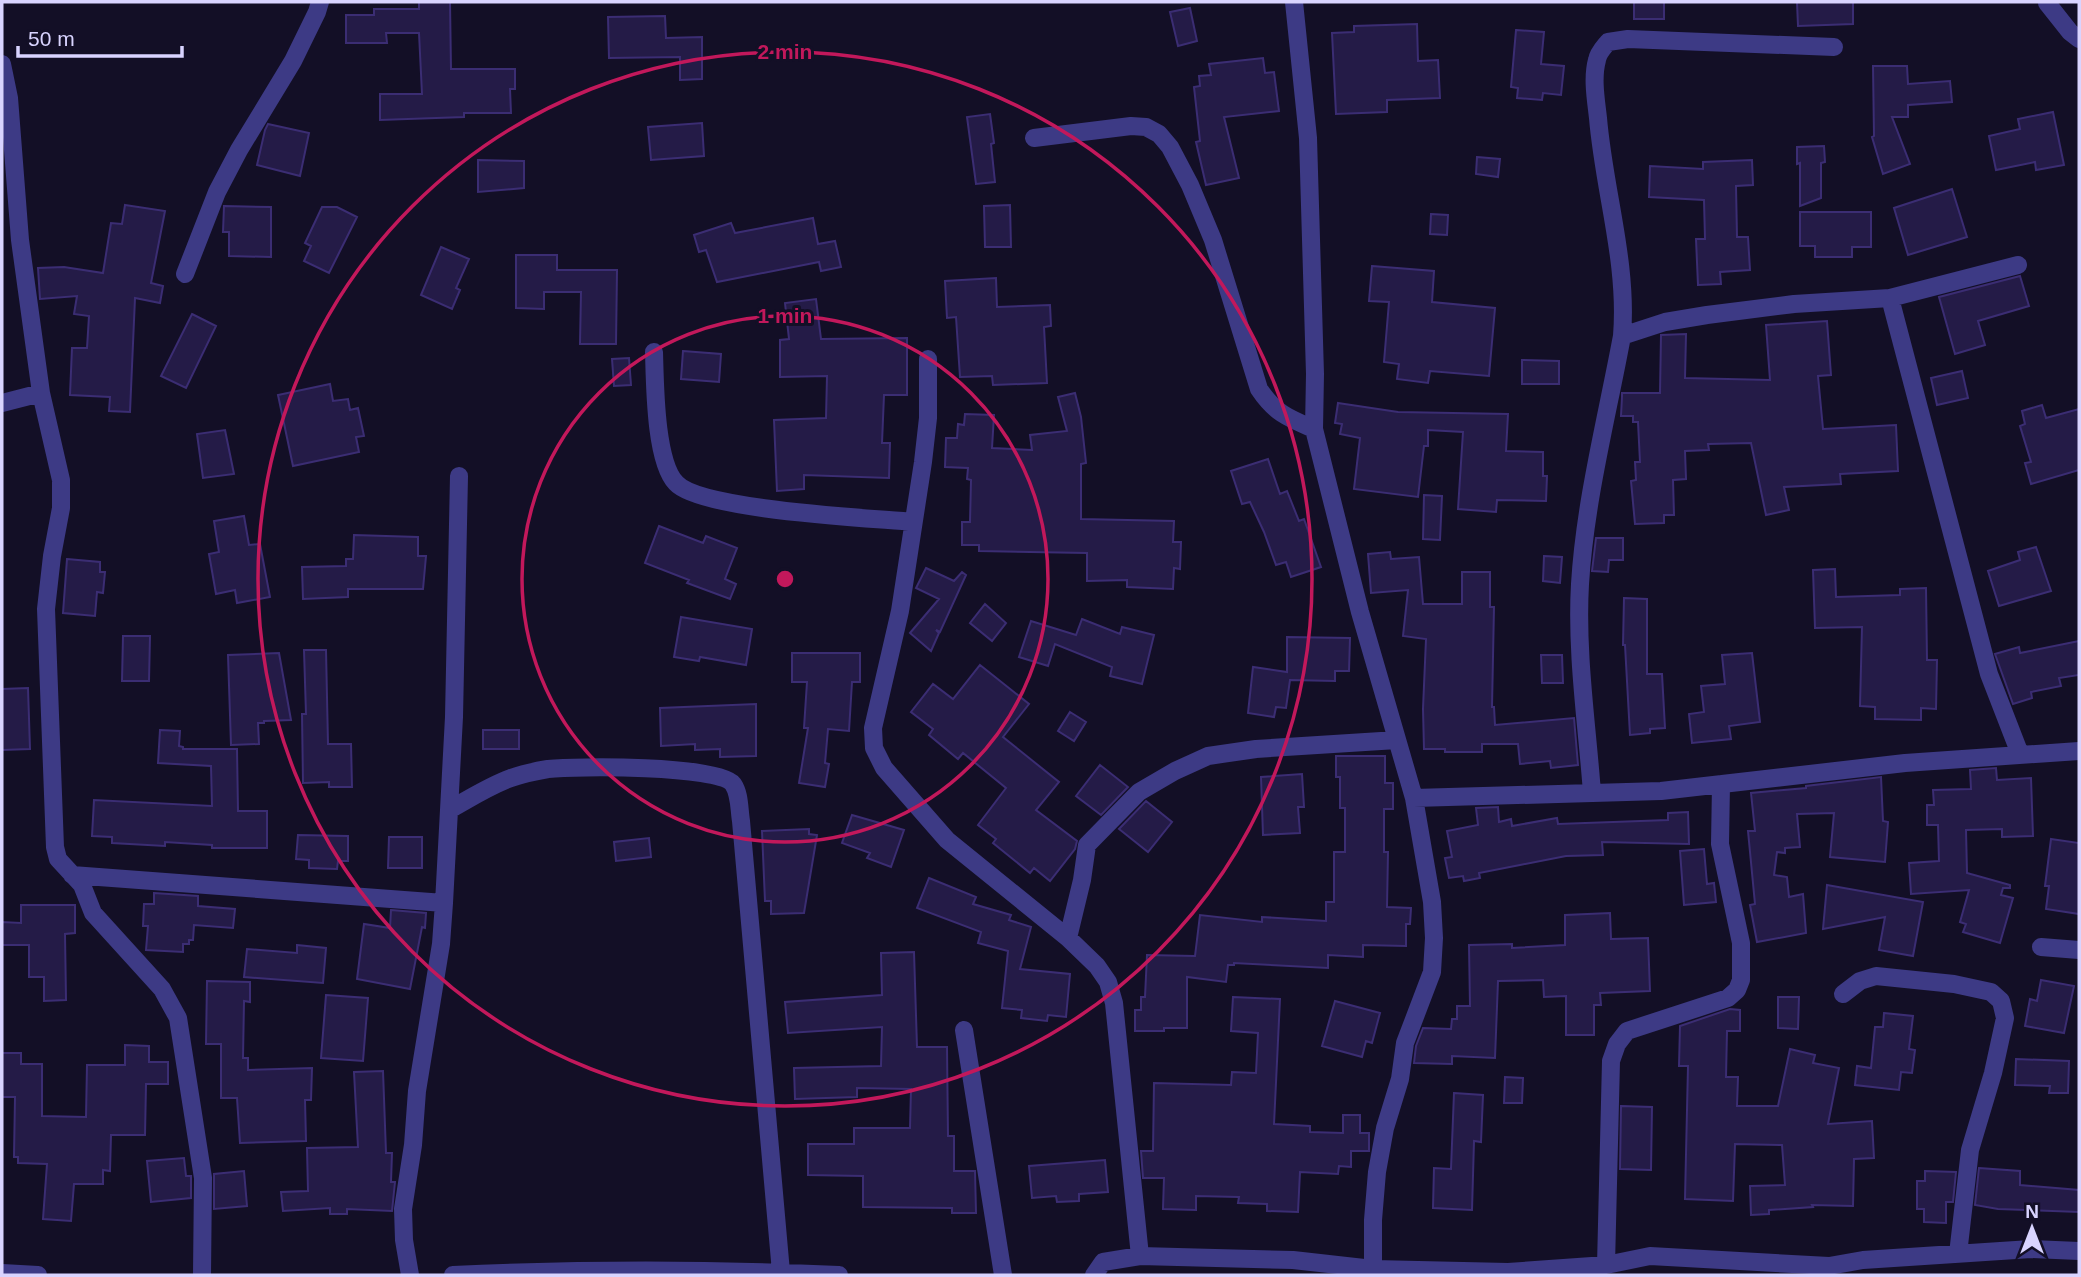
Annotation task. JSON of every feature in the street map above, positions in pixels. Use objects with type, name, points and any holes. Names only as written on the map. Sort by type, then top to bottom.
[{"type":"street","points":[[185,274],[217,192],[293,61],[320,2]]},
{"type":"street","points":[[1294,2],[1308,138],[1315,374],[1314,429],[1360,612],[1414,798],[1432,902],[1432,972],[1405,1043],[1400,1079],[1385,1128],[1377,1172],[1373,1269]]},
{"type":"street","points":[[2047,2],[2079,40]]},
{"type":"street","points":[[1592,793],[1581,643],[1580,586],[1585,533],[1624,312],[1622,273],[1600,148],[1594,83],[1597,58],[1608,42],[1628,39],[1835,47]]},
{"type":"street","points":[[2,64],[9,98],[20,240],[41,393],[61,480],[61,508],[46,609],[55,847],[58,859],[82,885],[93,913],[162,989],[178,1018],[203,1178],[202,1275]]},
{"type":"street","points":[[1034,138],[1131,126],[1146,127],[1159,134],[1180,166],[1213,240],[1259,390],[1270,407],[1287,418],[1314,429]]},
{"type":"street","points":[[2,240],[20,240]]},
{"type":"street","points":[[1622,335],[1665,322],[1707,315],[1794,304],[1890,298],[2018,265]]},
{"type":"street","points":[[1890,298],[1989,674],[2021,754]]},
{"type":"street","points":[[653,352],[659,426],[666,467],[677,485],[700,497],[733,505],[913,522]]},
{"type":"street","points":[[928,359],[928,418],[923,462],[900,611],[873,728],[874,748],[884,768],[947,840],[1068,938],[1097,966],[1108,982],[1114,1003],[1140,1256]]},
{"type":"street","points":[[2,403],[41,393]]},
{"type":"street","points":[[410,1275],[404,1240],[403,1209],[413,1145],[417,1090],[441,944],[444,903],[454,717],[459,476]]},
{"type":"street","points":[[1068,938],[1082,880],[1087,845],[1139,792],[1208,756],[1256,749],[1397,740]]},
{"type":"street","points":[[1414,798],[1661,791],[1871,766],[2079,751]]},
{"type":"street","points":[[449,810],[511,778],[547,769],[633,767],[678,770],[719,776],[732,783],[738,795],[781,1272]]},
{"type":"street","points":[[1606,1265],[1611,1061],[1617,1044],[1627,1031],[1728,998],[1737,990],[1741,981],[1741,943],[1720,844],[1721,784]]},
{"type":"street","points":[[72,875],[444,903]]},
{"type":"street","points":[[2041,947],[2079,950]]},
{"type":"street","points":[[1843,994],[1860,981],[1876,976],[1992,992],[2001,1001],[2005,1018],[1993,1073],[1970,1150],[1958,1254]]},
{"type":"street","points":[[964,1030],[1003,1275]]},
{"type":"street","points":[[1094,1275],[1103,1262],[1140,1256],[1293,1260],[1373,1269],[1508,1272],[1606,1265],[1650,1256],[1829,1270],[1863,1260],[2031,1249],[2079,1251]]},
{"type":"street","points":[[453,1275],[540,1271],[735,1270],[839,1275]]},
{"type":"street","points":[[2,1273],[37,1275]]},
{"type":"building","points":[[419,2],[450,2],[451,69],[515,69],[515,89],[510,89],[511,113],[464,113],[464,117],[380,120],[380,94],[422,94],[419,33],[386,33],[387,43],[346,43],[346,15],[374,15],[374,9],[419,9]]},
{"type":"building","points":[[1634,2],[1664,2],[1664,19],[1634,19]]},
{"type":"building","points":[[1797,2],[1853,2],[1853,24],[1798,26]]},
{"type":"building","points":[[1190,8],[1197,41],[1178,46],[1170,12]]},
{"type":"building","points":[[665,16],[666,38],[702,37],[702,79],[680,80],[680,57],[609,58],[608,17]]},
{"type":"building","points":[[1417,24],[1418,61],[1438,60],[1440,98],[1387,100],[1387,112],[1336,114],[1332,33],[1354,32],[1354,26]]},
{"type":"building","points":[[1516,30],[1544,32],[1541,64],[1564,66],[1561,95],[1543,93],[1542,100],[1517,98],[1518,88],[1511,87]]},
{"type":"building","points":[[1263,58],[1265,73],[1274,72],[1279,111],[1224,117],[1239,178],[1206,185],[1196,142],[1200,141],[1194,87],[1200,86],[1199,76],[1211,75],[1209,64]]},
{"type":"building","points":[[1873,66],[1907,66],[1908,84],[1950,81],[1952,102],[1908,105],[1908,117],[1892,117],[1910,164],[1883,174],[1872,137]]},
{"type":"building","points":[[2053,112],[2064,165],[2036,170],[2035,162],[1996,170],[1989,136],[2020,129],[2018,119]]},
{"type":"building","points":[[990,114],[995,182],[976,184],[967,117]]},
{"type":"building","points":[[702,123],[704,156],[651,160],[648,127]]},
{"type":"building","points":[[268,124],[309,133],[300,176],[257,165]]},
{"type":"building","points":[[1824,146],[1821,198],[1800,206],[1800,163],[1797,164],[1797,147]]},
{"type":"building","points":[[1477,157],[1500,159],[1498,177],[1476,174]]},
{"type":"building","points":[[478,160],[524,161],[524,188],[478,192]]},
{"type":"building","points":[[1752,160],[1753,185],[1736,186],[1737,237],[1748,237],[1750,270],[1720,272],[1721,284],[1698,285],[1696,239],[1705,239],[1704,200],[1649,197],[1650,166],[1703,169],[1703,162]]},
{"type":"building","points":[[1952,189],[1967,237],[1908,255],[1894,208]]},
{"type":"building","points":[[125,205],[165,211],[151,283],[163,286],[160,303],[135,298],[130,412],[109,411],[110,397],[70,395],[72,348],[87,348],[89,316],[74,314],[77,296],[40,299],[38,268],[64,267],[103,273],[111,223],[122,224]]},
{"type":"building","points":[[1010,205],[1011,247],[985,247],[984,206]]},
{"type":"building","points":[[224,206],[271,207],[271,257],[229,256],[229,232],[223,232]]},
{"type":"building","points":[[322,207],[337,207],[357,217],[329,273],[304,261],[311,246],[305,243]]},
{"type":"building","points":[[1800,212],[1871,212],[1871,247],[1852,247],[1852,257],[1815,257],[1815,246],[1800,246]]},
{"type":"building","points":[[1431,214],[1448,215],[1447,235],[1430,234]]},
{"type":"building","points":[[813,218],[818,244],[835,241],[841,267],[821,271],[819,262],[717,282],[706,250],[699,252],[694,235],[731,223],[735,233]]},
{"type":"building","points":[[441,247],[469,259],[456,288],[460,290],[452,309],[421,295]]},
{"type":"building","points":[[516,255],[557,255],[557,270],[617,270],[616,344],[580,344],[581,292],[544,292],[544,309],[516,308]]},
{"type":"building","points":[[1372,266],[1434,271],[1432,302],[1495,308],[1489,376],[1430,371],[1428,383],[1397,379],[1399,364],[1384,362],[1389,302],[1369,301]]},
{"type":"building","points":[[2020,276],[2029,306],[1978,321],[1985,345],[1955,354],[1939,297]]},
{"type":"building","points":[[996,278],[997,307],[1050,305],[1051,326],[1044,327],[1047,383],[993,385],[992,376],[960,377],[956,317],[947,318],[945,281]]},
{"type":"building","points":[[816,299],[821,339],[907,338],[907,395],[884,395],[882,443],[890,443],[889,478],[804,475],[804,489],[777,491],[774,420],[826,418],[827,376],[780,377],[780,340],[789,339],[785,303]]},
{"type":"building","points":[[192,314],[216,326],[186,388],[161,376]]},
{"type":"building","points":[[1827,321],[1831,375],[1818,376],[1823,429],[1896,425],[1898,471],[1840,474],[1841,484],[1784,487],[1789,510],[1766,515],[1751,443],[1708,444],[1709,450],[1685,451],[1686,479],[1673,480],[1674,515],[1664,515],[1664,523],[1635,524],[1631,481],[1636,480],[1635,462],[1640,462],[1638,422],[1633,422],[1633,416],[1621,416],[1622,393],[1660,393],[1661,335],[1686,334],[1685,378],[1770,380],[1766,325]]},
{"type":"building","points":[[683,351],[721,354],[719,382],[681,379]]},
{"type":"building","points":[[629,358],[631,385],[614,386],[612,359]]},
{"type":"building","points":[[1522,360],[1559,361],[1559,384],[1522,384]]},
{"type":"building","points":[[1962,371],[1968,398],[1937,405],[1931,378]]},
{"type":"building","points":[[330,384],[333,401],[348,399],[350,410],[358,408],[364,436],[356,437],[359,452],[293,466],[278,395]]},
{"type":"building","points":[[1075,393],[1081,417],[1086,463],[1081,464],[1081,519],[1174,521],[1173,542],[1181,542],[1180,569],[1174,568],[1173,589],[1127,587],[1127,580],[1087,581],[1087,553],[979,551],[979,545],[962,545],[962,522],[970,522],[971,480],[967,479],[968,468],[945,467],[946,438],[957,438],[958,424],[964,425],[965,414],[994,415],[992,448],[1032,450],[1030,435],[1067,431],[1058,397]]},
{"type":"building","points":[[1338,403],[1398,412],[1508,414],[1506,451],[1543,452],[1543,476],[1547,476],[1546,501],[1497,500],[1496,512],[1458,509],[1463,432],[1428,430],[1428,446],[1424,446],[1418,497],[1354,489],[1360,438],[1340,434],[1342,424],[1335,423]]},
{"type":"building","points":[[2042,405],[2046,418],[2079,409],[2079,470],[2031,484],[2025,463],[2031,462],[2020,426],[2025,424],[2022,411]]},
{"type":"building","points":[[225,430],[234,474],[203,478],[197,434]]},
{"type":"building","points":[[1268,459],[1280,494],[1287,491],[1299,521],[1304,519],[1321,567],[1291,577],[1286,562],[1276,565],[1250,502],[1242,504],[1231,471]]},
{"type":"building","points":[[1424,495],[1442,496],[1440,540],[1423,539]]},
{"type":"building","points":[[244,516],[249,545],[260,544],[270,597],[237,603],[235,590],[216,594],[209,554],[219,552],[214,521]]},
{"type":"building","points":[[659,526],[703,543],[706,536],[737,548],[725,579],[736,584],[730,599],[645,563]]},
{"type":"building","points":[[354,535],[418,537],[418,556],[426,556],[423,589],[348,589],[348,597],[303,599],[302,567],[346,566],[346,559],[353,559]]},
{"type":"building","points":[[1596,538],[1623,538],[1623,560],[1609,560],[1608,572],[1592,571]]},
{"type":"building","points":[[2036,547],[2051,591],[1999,606],[1988,571],[2020,560],[2018,552]]},
{"type":"building","points":[[1390,552],[1391,559],[1419,557],[1423,604],[1462,604],[1462,572],[1490,572],[1490,607],[1494,607],[1492,707],[1495,725],[1574,718],[1578,765],[1551,768],[1550,761],[1520,764],[1518,744],[1482,744],[1482,752],[1424,749],[1426,639],[1403,636],[1408,590],[1371,593],[1368,554]]},
{"type":"building","points":[[1544,556],[1562,557],[1560,583],[1543,581]]},
{"type":"building","points":[[67,559],[100,562],[100,572],[105,572],[103,593],[97,592],[95,616],[63,613]]},
{"type":"building","points":[[926,568],[954,581],[962,572],[966,575],[940,632],[936,630],[939,633],[931,651],[910,633],[939,599],[916,588]]},
{"type":"building","points":[[1835,569],[1836,597],[1900,595],[1900,589],[1926,588],[1927,660],[1937,660],[1936,709],[1921,708],[1921,720],[1875,719],[1875,707],[1860,706],[1862,627],[1815,628],[1813,570]]},
{"type":"building","points":[[1624,598],[1647,599],[1647,674],[1662,674],[1665,728],[1650,729],[1650,733],[1630,735],[1623,645]]},
{"type":"building","points":[[985,604],[1006,623],[992,641],[970,623]]},
{"type":"building","points":[[681,617],[752,629],[746,665],[700,657],[699,661],[674,657]]},
{"type":"building","points":[[1082,619],[1120,634],[1122,627],[1154,635],[1142,684],[1110,676],[1112,667],[1055,644],[1048,666],[1019,657],[1031,621],[1076,635]]},
{"type":"building","points":[[123,636],[150,636],[149,681],[122,681]]},
{"type":"building","points":[[1287,637],[1350,638],[1349,671],[1335,671],[1335,681],[1290,680],[1286,708],[1276,707],[1274,717],[1248,713],[1253,667],[1287,672]]},
{"type":"building","points":[[2079,641],[2079,675],[2059,678],[2061,686],[2031,692],[2032,698],[2013,704],[1995,654],[2019,647],[2020,653]]},
{"type":"building","points":[[304,650],[326,650],[328,744],[351,744],[352,787],[329,787],[329,782],[303,783],[302,714],[306,714]]},
{"type":"building","points":[[279,653],[291,720],[258,723],[259,744],[231,745],[228,655]]},
{"type":"building","points":[[792,653],[860,653],[860,682],[852,682],[849,731],[828,729],[825,763],[829,764],[825,787],[799,783],[808,728],[804,728],[807,682],[792,682]]},
{"type":"building","points":[[1752,653],[1760,722],[1729,726],[1731,739],[1692,743],[1689,714],[1704,712],[1701,686],[1725,684],[1722,655]]},
{"type":"building","points":[[1541,655],[1562,655],[1563,683],[1542,683]]},
{"type":"building","points":[[980,665],[1029,704],[1003,737],[1059,782],[1036,810],[1077,841],[1075,849],[1050,881],[1034,868],[1030,873],[993,843],[996,839],[978,825],[1006,788],[963,753],[958,759],[929,735],[933,729],[911,712],[933,684],[953,699]]},
{"type":"building","points":[[28,688],[30,749],[2,750],[2,689]]},
{"type":"building","points":[[756,704],[756,756],[720,757],[720,749],[695,750],[695,744],[661,746],[660,708]]},
{"type":"building","points":[[1070,712],[1086,722],[1074,741],[1058,731]]},
{"type":"building","points":[[160,730],[180,731],[179,746],[183,749],[237,749],[238,811],[267,811],[267,848],[212,848],[212,845],[165,842],[165,846],[112,843],[112,837],[92,836],[94,800],[212,806],[211,766],[158,763]]},
{"type":"building","points":[[483,730],[519,730],[519,749],[483,749]]},
{"type":"building","points":[[1336,756],[1385,756],[1385,783],[1393,783],[1393,809],[1384,809],[1384,852],[1388,852],[1387,907],[1411,908],[1410,924],[1406,924],[1406,946],[1363,945],[1363,957],[1328,955],[1328,968],[1234,963],[1228,965],[1226,982],[1187,977],[1187,1028],[1135,1031],[1135,1010],[1141,1010],[1141,997],[1145,997],[1147,955],[1195,956],[1200,915],[1262,922],[1262,917],[1326,921],[1326,902],[1334,902],[1334,852],[1345,852],[1345,808],[1340,808],[1340,777],[1336,777]]},
{"type":"building","points":[[1100,765],[1128,787],[1101,815],[1076,796]]},
{"type":"building","points":[[1996,768],[1997,780],[2031,778],[2033,836],[2002,837],[2002,829],[1966,830],[1967,873],[2010,885],[2010,888],[2003,888],[2001,895],[2013,898],[2000,943],[1963,932],[1966,924],[1960,922],[1969,890],[1911,894],[1909,863],[1939,861],[1938,825],[1927,825],[1927,805],[1934,805],[1933,790],[1971,789],[1970,770]]},
{"type":"building","points":[[1302,774],[1304,807],[1298,807],[1300,833],[1263,835],[1261,777]]},
{"type":"building","points":[[1881,777],[1883,821],[1888,822],[1885,862],[1830,857],[1834,813],[1797,814],[1800,847],[1785,848],[1785,853],[1777,852],[1774,875],[1787,877],[1789,897],[1803,894],[1806,933],[1757,942],[1750,905],[1755,904],[1748,831],[1755,831],[1751,793]]},
{"type":"building","points":[[1146,801],[1172,822],[1148,852],[1119,829]]},
{"type":"building","points":[[1498,807],[1499,822],[1511,819],[1512,826],[1557,818],[1558,824],[1668,820],[1668,813],[1688,812],[1689,844],[1602,842],[1603,855],[1566,856],[1479,873],[1480,878],[1464,881],[1463,876],[1449,878],[1445,858],[1452,857],[1447,831],[1478,825],[1476,808]]},
{"type":"building","points":[[852,815],[904,830],[891,867],[867,858],[870,853],[842,843]]},
{"type":"building","points":[[809,829],[809,834],[817,835],[804,913],[771,914],[771,901],[765,901],[762,831]]},
{"type":"building","points":[[298,835],[348,836],[348,861],[338,861],[337,869],[309,868],[309,860],[296,859]]},
{"type":"building","points":[[389,837],[422,837],[422,868],[388,868]]},
{"type":"building","points":[[649,838],[651,857],[616,861],[614,842]]},
{"type":"building","points":[[2051,839],[2079,843],[2079,914],[2046,909],[2049,886],[2045,886]]},
{"type":"building","points":[[1704,849],[1707,884],[1714,883],[1716,902],[1684,905],[1680,851]]},
{"type":"building","points":[[929,878],[976,897],[973,904],[1011,915],[1009,920],[1031,927],[1020,969],[1070,974],[1066,1017],[1048,1015],[1047,1021],[1021,1018],[1022,1010],[1002,1008],[1008,951],[978,943],[981,932],[917,908]]},
{"type":"building","points":[[1827,885],[1923,902],[1913,956],[1879,950],[1885,917],[1823,929]]},
{"type":"building","points":[[154,893],[198,896],[198,906],[235,909],[233,928],[194,925],[193,940],[189,940],[189,944],[183,944],[183,952],[146,950],[148,926],[143,926],[144,904],[154,904]]},
{"type":"building","points":[[21,905],[75,905],[75,933],[65,934],[66,1000],[44,1001],[44,977],[29,977],[29,945],[2,945],[2,922],[21,923]]},
{"type":"building","points":[[391,910],[426,913],[425,928],[422,927],[410,989],[357,979],[364,924],[390,928]]},
{"type":"building","points":[[1610,913],[1611,939],[1648,938],[1650,991],[1600,993],[1601,1005],[1594,1005],[1594,1035],[1566,1035],[1566,996],[1544,997],[1543,980],[1498,981],[1495,1058],[1452,1056],[1452,1064],[1414,1063],[1416,1046],[1423,1028],[1451,1029],[1452,1019],[1457,1019],[1457,1006],[1470,1006],[1469,945],[1512,944],[1512,948],[1565,945],[1565,915]]},
{"type":"building","points":[[297,945],[326,948],[323,983],[244,977],[247,949],[297,953]]},
{"type":"building","points":[[914,952],[917,1047],[947,1047],[948,1136],[954,1136],[954,1171],[975,1171],[976,1213],[952,1213],[952,1208],[863,1207],[863,1176],[808,1175],[808,1144],[854,1144],[854,1128],[910,1128],[911,1089],[857,1088],[857,1097],[795,1099],[794,1068],[881,1066],[882,1027],[788,1033],[785,1002],[882,995],[881,953]]},
{"type":"building","points":[[2041,980],[2074,986],[2064,1033],[2025,1026],[2030,999],[2037,1001]]},
{"type":"building","points":[[207,981],[250,982],[250,1002],[244,1001],[243,1058],[248,1058],[248,1070],[312,1068],[311,1100],[305,1100],[306,1141],[240,1143],[237,1098],[221,1098],[221,1044],[206,1044]]},
{"type":"building","points":[[326,995],[368,998],[363,1061],[321,1058]]},
{"type":"building","points":[[1233,997],[1280,999],[1274,1124],[1310,1126],[1310,1132],[1343,1133],[1343,1115],[1360,1115],[1360,1133],[1369,1133],[1369,1151],[1351,1151],[1351,1167],[1339,1166],[1338,1174],[1300,1172],[1298,1212],[1267,1211],[1267,1204],[1238,1203],[1239,1197],[1196,1196],[1196,1210],[1163,1209],[1164,1178],[1143,1178],[1141,1151],[1153,1151],[1154,1083],[1231,1085],[1232,1072],[1256,1073],[1258,1033],[1231,1031]]},
{"type":"building","points":[[1778,997],[1799,997],[1798,1029],[1778,1028]]},
{"type":"building","points":[[1335,1001],[1380,1013],[1372,1043],[1366,1041],[1362,1057],[1322,1046]]},
{"type":"building","points":[[1730,1009],[1740,1010],[1740,1031],[1727,1031],[1726,1077],[1738,1077],[1737,1106],[1778,1106],[1790,1049],[1815,1055],[1813,1063],[1839,1068],[1828,1124],[1872,1121],[1874,1158],[1854,1159],[1853,1206],[1812,1205],[1813,1207],[1769,1210],[1769,1214],[1751,1215],[1750,1186],[1785,1185],[1782,1145],[1735,1144],[1733,1201],[1685,1199],[1688,1066],[1679,1066],[1680,1026]]},
{"type":"building","points":[[1884,1013],[1913,1016],[1909,1049],[1915,1050],[1912,1073],[1901,1072],[1899,1090],[1855,1085],[1857,1066],[1871,1068],[1875,1027],[1883,1027]]},
{"type":"building","points":[[125,1045],[149,1046],[149,1062],[168,1062],[168,1084],[146,1084],[145,1135],[111,1135],[110,1171],[103,1170],[103,1184],[74,1184],[71,1221],[43,1219],[47,1164],[18,1163],[18,1157],[14,1157],[15,1097],[2,1097],[2,1053],[21,1053],[21,1064],[42,1064],[42,1116],[86,1117],[87,1065],[125,1065]]},
{"type":"building","points":[[2016,1059],[2069,1061],[2068,1093],[2049,1093],[2050,1086],[2015,1085]]},
{"type":"building","points":[[383,1071],[386,1153],[392,1153],[391,1182],[395,1182],[392,1211],[347,1209],[347,1214],[330,1214],[330,1208],[283,1211],[281,1192],[308,1191],[307,1148],[358,1147],[354,1072]]},
{"type":"building","points":[[1505,1077],[1523,1078],[1522,1103],[1504,1103]]},
{"type":"building","points":[[1454,1093],[1483,1095],[1481,1142],[1474,1141],[1472,1210],[1433,1208],[1434,1168],[1451,1169]]},
{"type":"building","points":[[1621,1106],[1652,1107],[1651,1170],[1620,1169]]},
{"type":"building","points":[[184,1158],[186,1176],[191,1176],[191,1198],[151,1202],[147,1161]]},
{"type":"building","points":[[1105,1160],[1108,1192],[1079,1194],[1079,1201],[1057,1202],[1056,1196],[1032,1198],[1029,1166]]},
{"type":"building","points":[[1979,1168],[2020,1171],[2020,1185],[2079,1190],[2079,1212],[1998,1209],[1975,1205]]},
{"type":"building","points":[[244,1171],[247,1206],[214,1209],[214,1174]]},
{"type":"building","points":[[1925,1171],[1956,1172],[1953,1202],[1946,1202],[1946,1223],[1924,1222],[1924,1209],[1917,1209],[1917,1181],[1925,1181]]}]
